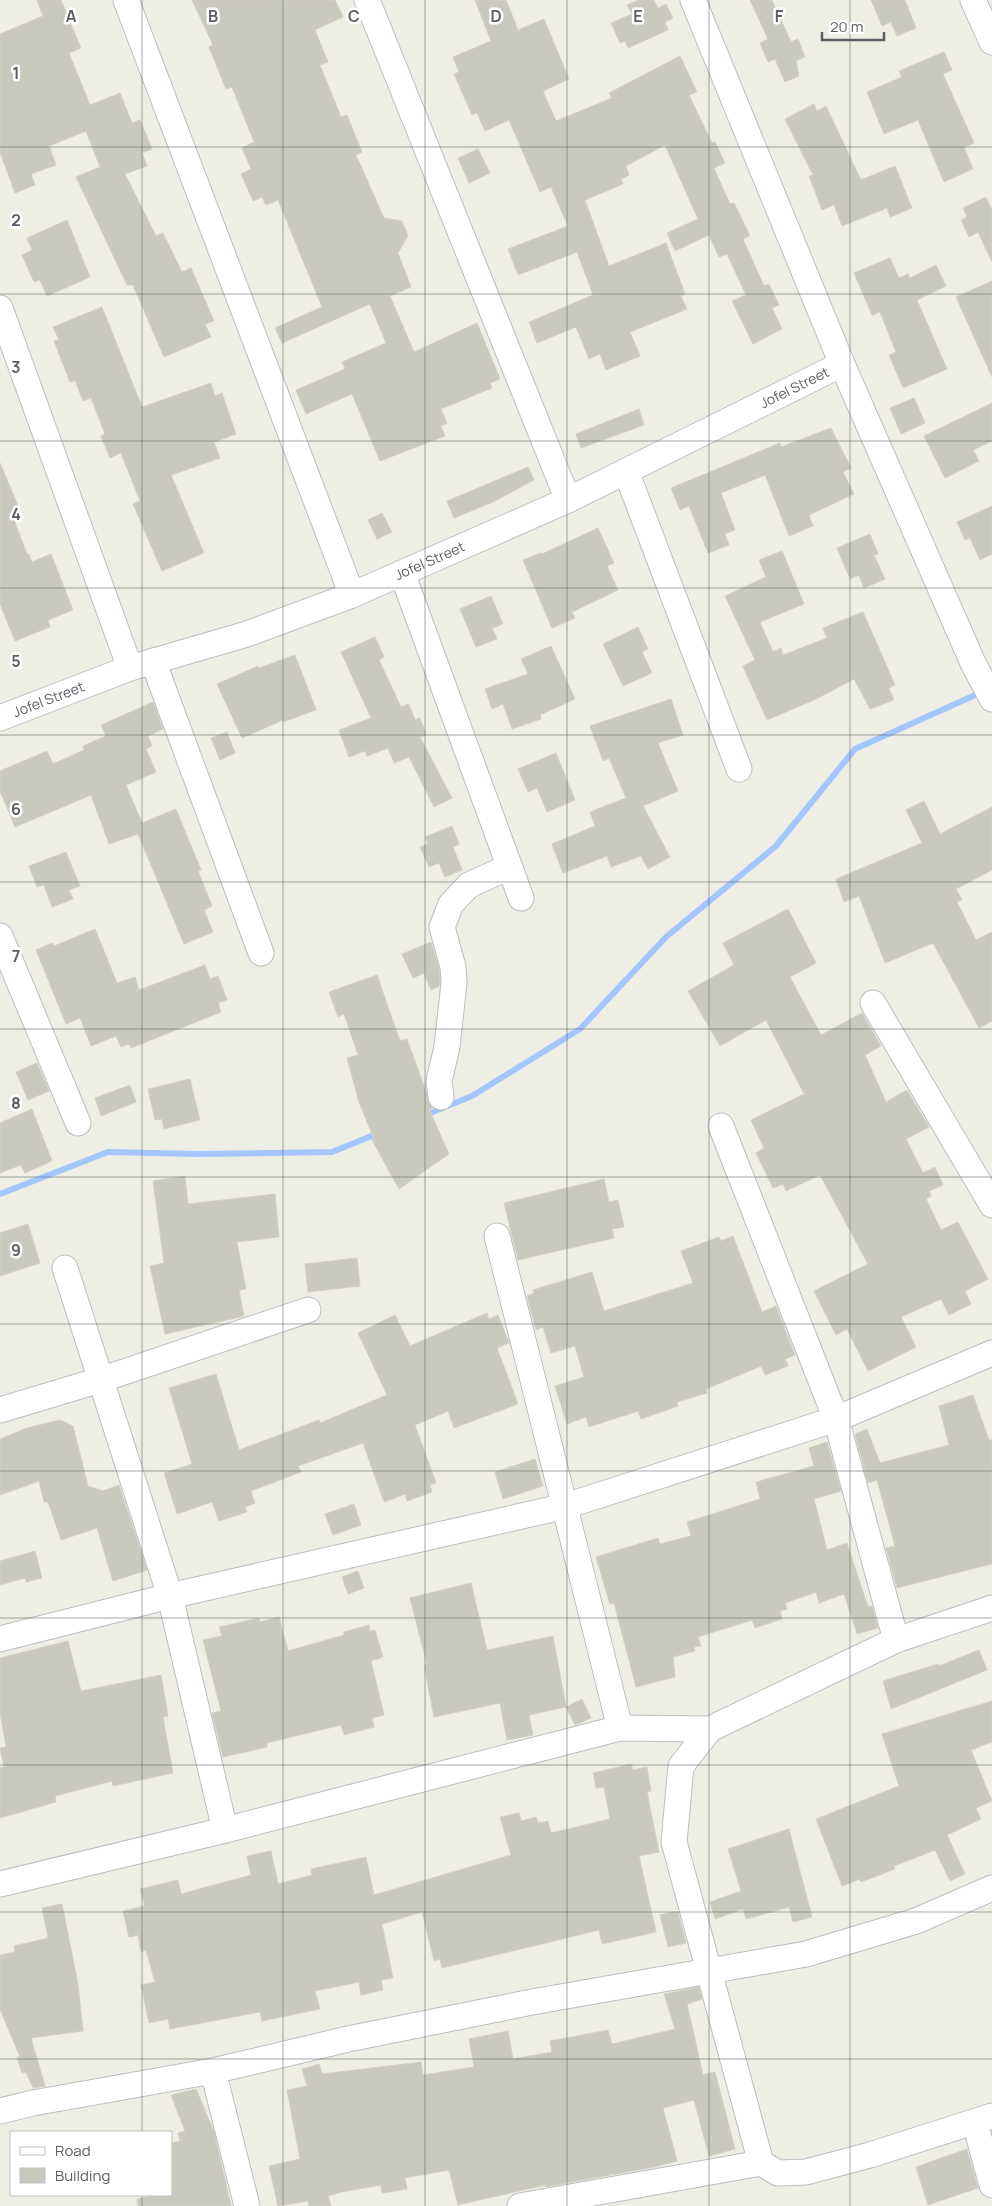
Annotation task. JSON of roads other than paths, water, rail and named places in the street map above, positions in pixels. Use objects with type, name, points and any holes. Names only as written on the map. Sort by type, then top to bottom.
[{"type":"street","points":[[126,0],[352,595]]},
{"type":"street","points":[[367,0],[568,500]]},
{"type":"street","points":[[694,0],[842,364],[973,663],[992,699]]},
{"type":"street","points":[[973,0],[992,42]]},
{"type":"street","points":[[0,308],[130,668]]},
{"type":"street","name":"Jofel Street","points":[[0,718],[130,668],[247,634],[352,595],[568,500],[842,364]]},
{"type":"street","points":[[626,471],[739,769]]},
{"type":"street","points":[[402,573],[521,898]]},
{"type":"street","points":[[154,660],[261,953]]},
{"type":"street","points":[[441,1097],[439,1081],[447,1047],[454,983],[453,967],[442,927],[451,904],[469,885],[510,867]]},
{"type":"street","points":[[0,936],[78,1123]]},
{"type":"street","points":[[873,1004],[992,1205]]},
{"type":"street","points":[[721,1126],[836,1419],[896,1640]]},
{"type":"street","points":[[498,1236],[620,1728]]},
{"type":"street","points":[[65,1268],[170,1596],[225,1830]]},
{"type":"street","points":[[0,1410],[100,1380],[308,1310]]},
{"type":"street","points":[[0,1639],[170,1596],[566,1506],[836,1419],[992,1353]]},
{"type":"street","points":[[0,1884],[225,1830],[620,1728],[710,1729],[896,1640],[992,1608]]},
{"type":"street","points":[[710,1729],[681,1766],[674,1842],[761,2162],[778,2173],[806,2172],[984,2120],[992,2185]]},
{"type":"street","points":[[0,2111],[34,2102],[213,2071],[348,2039],[532,2002],[806,1954],[916,1921],[992,1888]]},
{"type":"street","points":[[213,2071],[247,2206]]},
{"type":"street","points":[[520,2206],[761,2162]]},
{"type":"waterway","points":[[423,1116],[472,1096],[580,1029],[666,937],[776,846],[855,749],[982,692]]},
{"type":"waterway","points":[[0,1194],[108,1152],[197,1154],[332,1152],[379,1133]]}]
